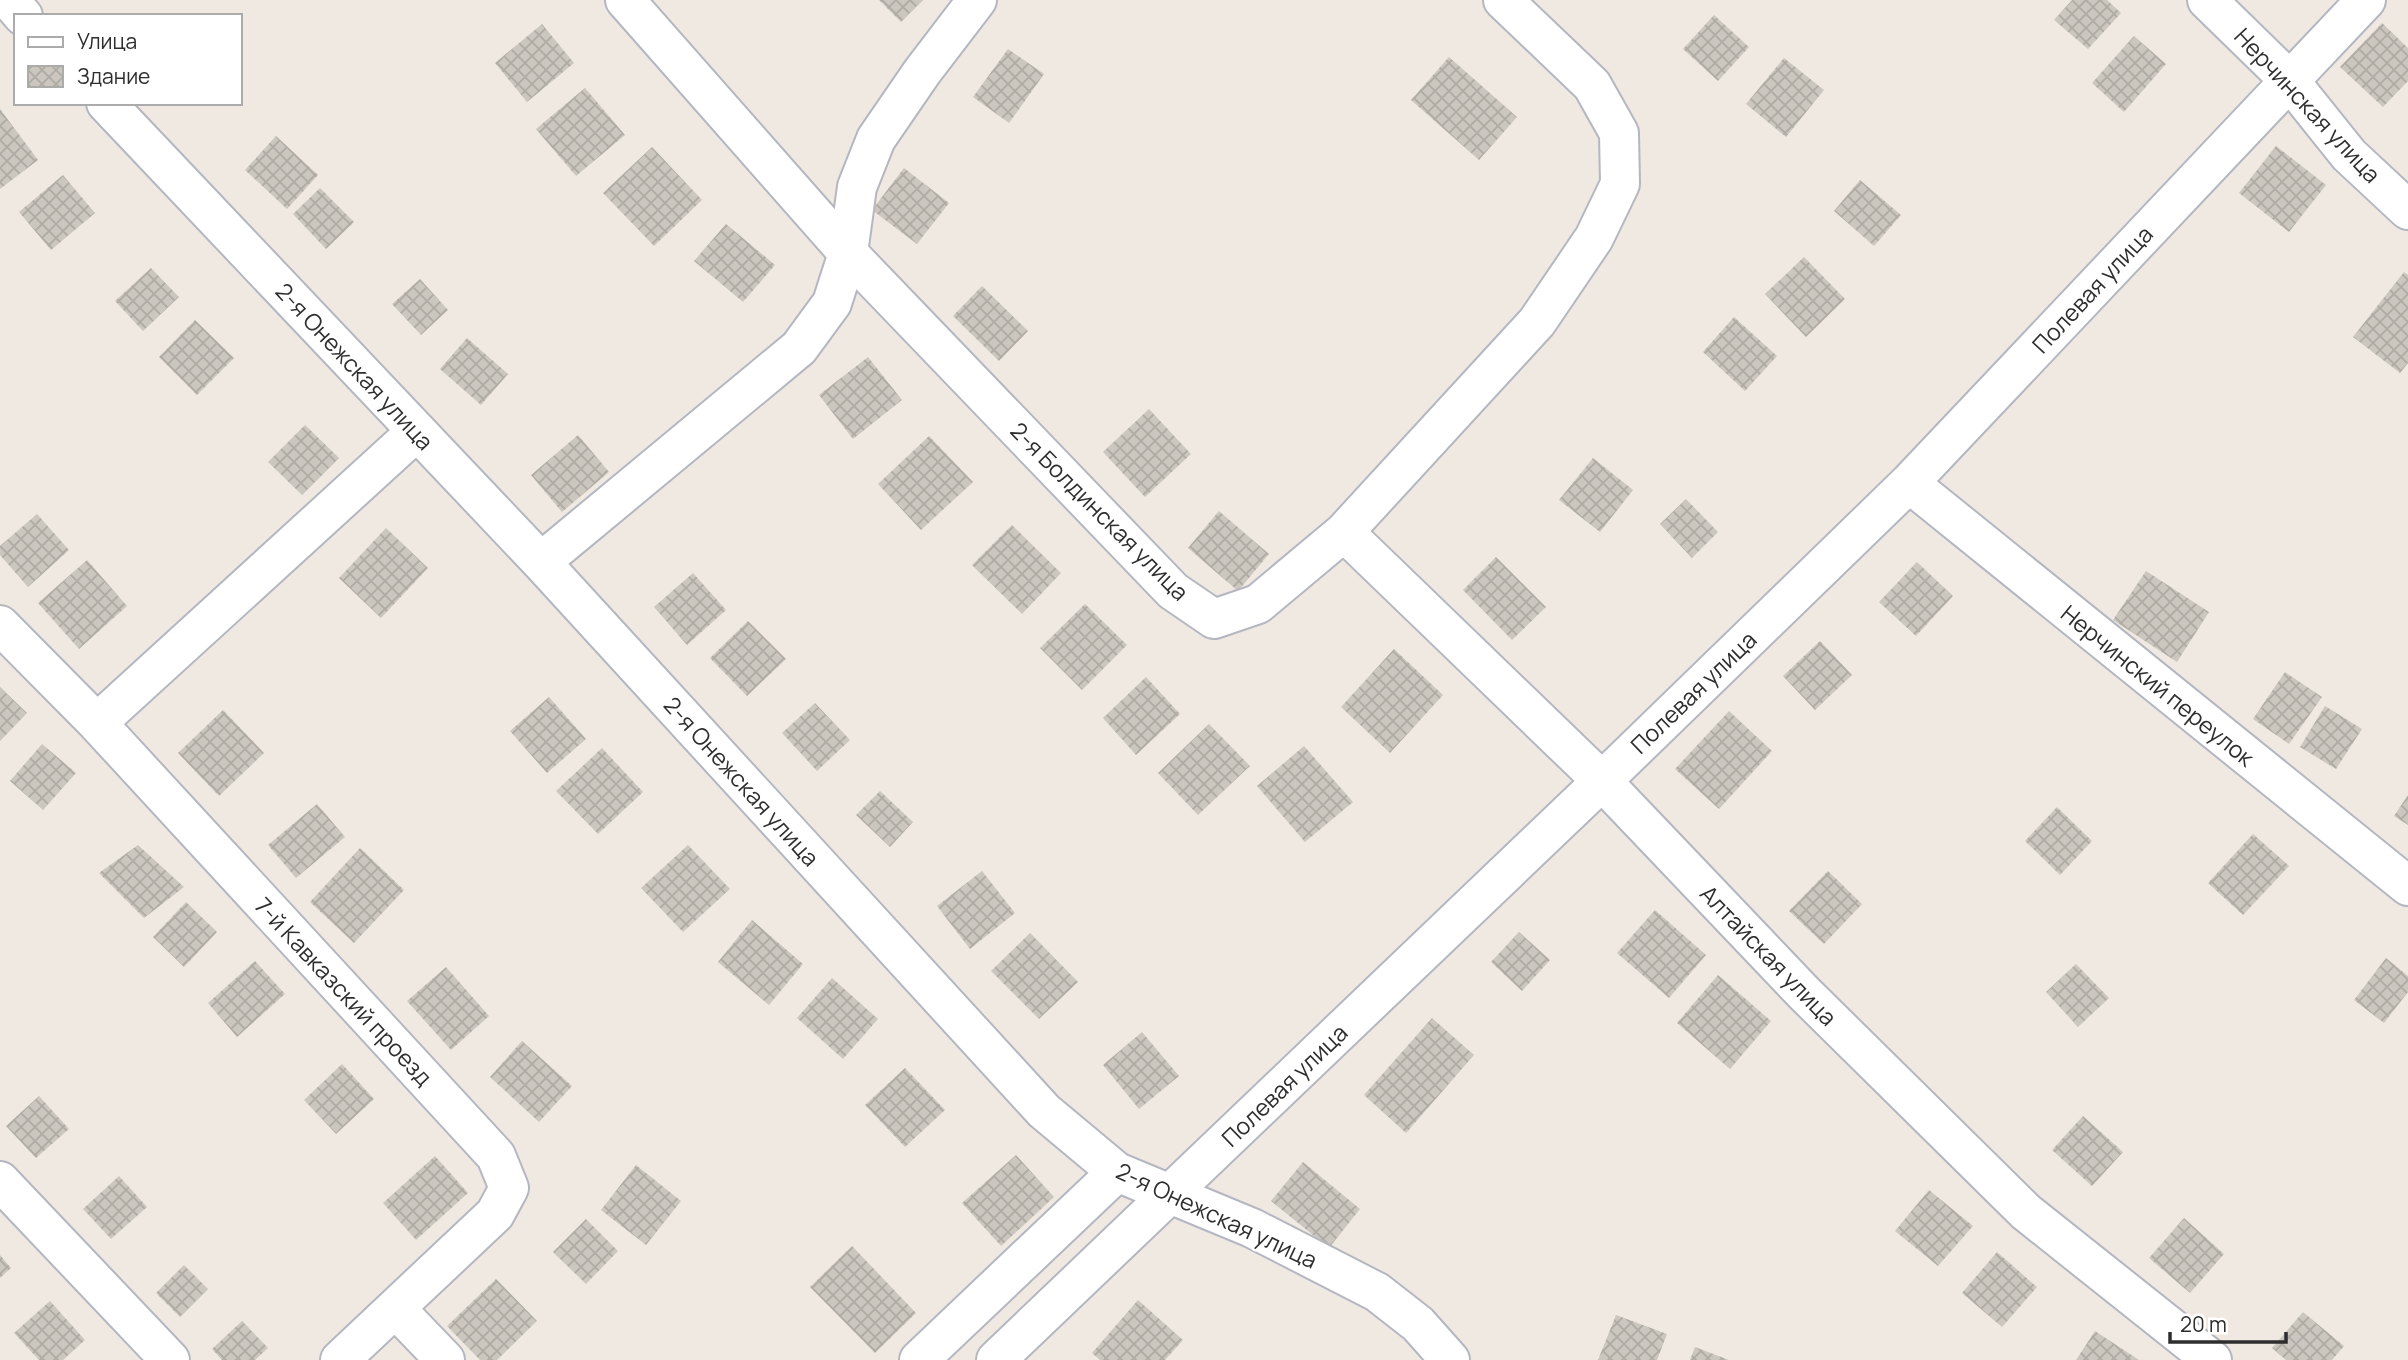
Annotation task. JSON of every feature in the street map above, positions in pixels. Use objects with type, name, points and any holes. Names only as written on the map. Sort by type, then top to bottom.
[{"type":"street","points":[[9,0],[21,14]]},
{"type":"street","name":"2-я Болдинская улица","points":[[625,0],[848,253],[1173,591],[1214,619],[1258,604],[1344,532],[1537,322],[1594,238],[1620,184],[1619,133],[1592,85],[1503,0]]},
{"type":"street","points":[[541,562],[799,348],[832,303],[848,253],[857,187],[876,139],[922,72],[977,0]]},
{"type":"street","name":"Нерчинская улица","points":[[2207,0],[2288,79],[2349,155],[2408,210]]},
{"type":"street","name":"Полевая улица","points":[[996,1360],[1602,781],[1909,483],[2365,0]]},
{"type":"street","name":"2-я Онежская улица","points":[[108,105],[541,562],[1044,1111],[1117,1172],[1252,1228],[1377,1292],[1418,1324],[1450,1360]]},
{"type":"street","points":[[97,723],[417,431]]},
{"type":"street","name":"Нерчинский переулок","points":[[1909,483],[2408,886]]},
{"type":"street","name":"Алтайская улица","points":[[1344,532],[1602,781],[1804,993],[2026,1212],[2212,1360]]},
{"type":"street","name":"7-й Кавказский проезд","points":[[0,625],[97,723],[496,1156],[509,1188],[495,1214],[340,1360]]},
{"type":"street","points":[[919,1360],[1117,1172]]},
{"type":"street","points":[[0,1181],[170,1360]]},
{"type":"street","points":[[396,1309],[444,1360]]},
{"type":"building","points":[[879,0],[923,0],[901,22]]},
{"type":"building","points":[[2072,0],[2107,0],[2121,13],[2088,49],[2054,20]]},
{"type":"building","points":[[1714,15],[1749,47],[1718,81],[1683,49]]},
{"type":"building","points":[[2382,23],[2408,48],[2408,81],[2383,107],[2340,67]]},
{"type":"building","points":[[542,24],[574,63],[527,102],[495,63]]},
{"type":"building","points":[[2134,36],[2166,64],[2124,112],[2092,83]]},
{"type":"building","points":[[1008,49],[1044,74],[1009,123],[973,97]]},
{"type":"building","points":[[1449,57],[1517,117],[1479,160],[1411,100]]},
{"type":"building","points":[[1784,58],[1824,90],[1786,137],[1746,104]]},
{"type":"building","points":[[585,88],[625,135],[576,176],[536,129]]},
{"type":"building","points":[[0,109],[38,160],[0,189]]},
{"type":"building","points":[[276,136],[318,175],[287,209],[245,170]]},
{"type":"building","points":[[2276,146],[2326,185],[2289,232],[2239,193]]},
{"type":"building","points":[[652,147],[702,200],[654,246],[603,193]]},
{"type":"building","points":[[904,168],[949,203],[917,244],[872,210]]},
{"type":"building","points":[[63,175],[95,213],[51,250],[19,212]]},
{"type":"building","points":[[1860,180],[1901,215],[1874,246],[1834,211]]},
{"type":"building","points":[[320,188],[354,222],[326,249],[293,214]]},
{"type":"building","points":[[726,224],[775,265],[743,302],[694,261]]},
{"type":"building","points":[[1804,257],[1845,299],[1806,337],[1765,294]]},
{"type":"building","points":[[151,268],[179,297],[143,331],[115,301]]},
{"type":"building","points":[[2404,272],[2408,275],[2408,363],[2400,373],[2353,337]]},
{"type":"building","points":[[420,279],[448,310],[421,335],[392,304]]},
{"type":"building","points":[[982,286],[1028,331],[999,361],[953,316]]},
{"type":"building","points":[[1734,317],[1777,356],[1745,391],[1703,352]]},
{"type":"building","points":[[195,320],[234,358],[197,395],[159,357]]},
{"type":"building","points":[[467,338],[508,374],[481,405],[440,369]]},
{"type":"building","points":[[868,357],[902,400],[853,439],[819,395]]},
{"type":"building","points":[[1149,409],[1191,454],[1145,497],[1103,452]]},
{"type":"building","points":[[305,425],[339,458],[302,495],[268,462]]},
{"type":"building","points":[[578,435],[609,472],[562,512],[531,475]]},
{"type":"building","points":[[929,436],[973,482],[921,530],[878,484]]},
{"type":"building","points":[[1593,458],[1633,490],[1600,532],[1559,500]]},
{"type":"building","points":[[1686,499],[1718,532],[1692,558],[1660,524]]},
{"type":"building","points":[[1219,511],[1269,554],[1238,591],[1188,548]]},
{"type":"building","points":[[37,514],[69,550],[28,587],[0,555],[0,546]]},
{"type":"building","points":[[1012,525],[1061,573],[1022,614],[972,565]]},
{"type":"building","points":[[386,528],[428,568],[381,618],[339,578]]},
{"type":"building","points":[[1496,557],[1546,607],[1512,640],[1463,590]]},
{"type":"building","points":[[87,560],[127,606],[79,649],[38,603]]},
{"type":"building","points":[[1917,562],[1953,596],[1916,636],[1879,602]]},
{"type":"building","points":[[2146,571],[2209,612],[2177,662],[2113,620]]},
{"type":"building","points":[[693,573],[726,610],[687,645],[654,607]]},
{"type":"building","points":[[1085,604],[1127,645],[1082,690],[1040,648]]},
{"type":"building","points":[[748,621],[786,659],[747,696],[710,658]]},
{"type":"building","points":[[1820,641],[1852,675],[1815,710],[1783,676]]},
{"type":"building","points":[[1394,649],[1443,695],[1390,753],[1341,707]]},
{"type":"building","points":[[2285,672],[2322,697],[2289,744],[2253,719]]},
{"type":"building","points":[[1146,677],[1180,714],[1136,755],[1103,718]]},
{"type":"building","points":[[0,687],[27,713],[0,741]]},
{"type":"building","points":[[549,697],[586,739],[547,773],[510,731]]},
{"type":"building","points":[[815,703],[850,740],[817,771],[782,733]]},
{"type":"building","points":[[2325,706],[2362,729],[2336,769],[2300,747]]},
{"type":"building","points":[[223,710],[264,753],[219,796],[178,753]]},
{"type":"building","points":[[1729,711],[1772,751],[1719,809],[1675,769]]},
{"type":"building","points":[[1209,724],[1250,766],[1198,815],[1158,773]]},
{"type":"building","points":[[42,744],[76,773],[43,810],[10,781]]},
{"type":"building","points":[[1304,746],[1353,802],[1305,842],[1257,786]]},
{"type":"building","points":[[602,748],[643,792],[598,834],[556,791]]},
{"type":"building","points":[[880,791],[913,822],[890,847],[856,815]]},
{"type":"building","points":[[2408,795],[2408,825],[2394,816]]},
{"type":"building","points":[[317,804],[345,837],[296,878],[268,845]]},
{"type":"building","points":[[2057,807],[2092,841],[2060,875],[2025,841]]},
{"type":"building","points":[[2253,834],[2289,866],[2243,915],[2208,883]]},
{"type":"building","points":[[138,845],[184,887],[144,918],[99,873]]},
{"type":"building","points":[[688,845],[730,889],[683,932],[641,888]]},
{"type":"building","points":[[360,848],[404,890],[354,943],[310,902]]},
{"type":"building","points":[[982,871],[1015,913],[970,949],[937,906]]},
{"type":"building","points":[[1828,871],[1862,904],[1824,944],[1789,911]]},
{"type":"building","points":[[186,902],[217,932],[184,967],[153,937]]},
{"type":"building","points":[[1655,910],[1706,955],[1669,998],[1617,953]]},
{"type":"building","points":[[752,920],[803,964],[769,1005],[718,962]]},
{"type":"building","points":[[1519,932],[1550,960],[1522,991],[1491,962]]},
{"type":"building","points":[[1030,933],[1078,982],[1039,1019],[991,971]]},
{"type":"building","points":[[2386,958],[2408,976],[2408,992],[2384,1023],[2354,1000]]},
{"type":"building","points":[[255,961],[285,994],[237,1037],[208,1003]]},
{"type":"building","points":[[2076,964],[2109,998],[2078,1027],[2046,992]]},
{"type":"building","points":[[446,967],[489,1016],[451,1050],[407,1001]]},
{"type":"building","points":[[1718,975],[1771,1021],[1730,1069],[1677,1023]]},
{"type":"building","points":[[832,978],[878,1019],[843,1059],[797,1018]]},
{"type":"building","points":[[1432,1018],[1474,1055],[1406,1133],[1364,1095]]},
{"type":"building","points":[[1142,1032],[1179,1076],[1139,1109],[1103,1065]]},
{"type":"building","points":[[522,1041],[572,1086],[539,1122],[490,1077]]},
{"type":"building","points":[[342,1064],[374,1099],[336,1134],[304,1100]]},
{"type":"building","points":[[905,1068],[945,1110],[905,1147],[865,1105]]},
{"type":"building","points":[[39,1096],[69,1129],[36,1158],[6,1126]]},
{"type":"building","points":[[2083,1116],[2123,1152],[2092,1186],[2052,1150]]},
{"type":"building","points":[[1016,1155],[1054,1197],[1001,1246],[962,1203]]},
{"type":"building","points":[[435,1156],[468,1193],[416,1240],[383,1203]]},
{"type":"building","points":[[1303,1162],[1360,1209],[1329,1248],[1271,1201]]},
{"type":"building","points":[[636,1165],[681,1201],[646,1245],[601,1210]]},
{"type":"building","points":[[119,1176],[147,1207],[111,1239],[83,1209]]},
{"type":"building","points":[[1929,1190],[1973,1226],[1938,1266],[1895,1231]]},
{"type":"building","points":[[2184,1218],[2224,1254],[2190,1293],[2149,1258]]},
{"type":"building","points":[[586,1219],[618,1251],[586,1284],[553,1252]]},
{"type":"building","points":[[852,1246],[916,1313],[875,1353],[810,1287]]},
{"type":"building","points":[[1997,1252],[2037,1287],[2002,1327],[1962,1293]]},
{"type":"building","points":[[0,1255],[11,1268],[0,1278]]},
{"type":"building","points":[[184,1265],[208,1289],[180,1317],[156,1293]]},
{"type":"building","points":[[496,1279],[537,1321],[497,1360],[480,1360],[447,1326]]},
{"type":"building","points":[[1138,1300],[1183,1340],[1165,1360],[1100,1360],[1092,1353]]},
{"type":"building","points":[[50,1301],[85,1340],[63,1360],[39,1360],[14,1333]]},
{"type":"building","points":[[2303,1312],[2344,1346],[2332,1360],[2286,1360],[2272,1348]]},
{"type":"building","points":[[1616,1315],[1667,1334],[1657,1360],[1598,1360]]},
{"type":"building","points":[[242,1321],[268,1348],[255,1360],[222,1360],[212,1349]]},
{"type":"building","points":[[2095,1331],[2139,1360],[2076,1360]]},
{"type":"building","points":[[1695,1347],[1729,1360],[1690,1360]]}]
